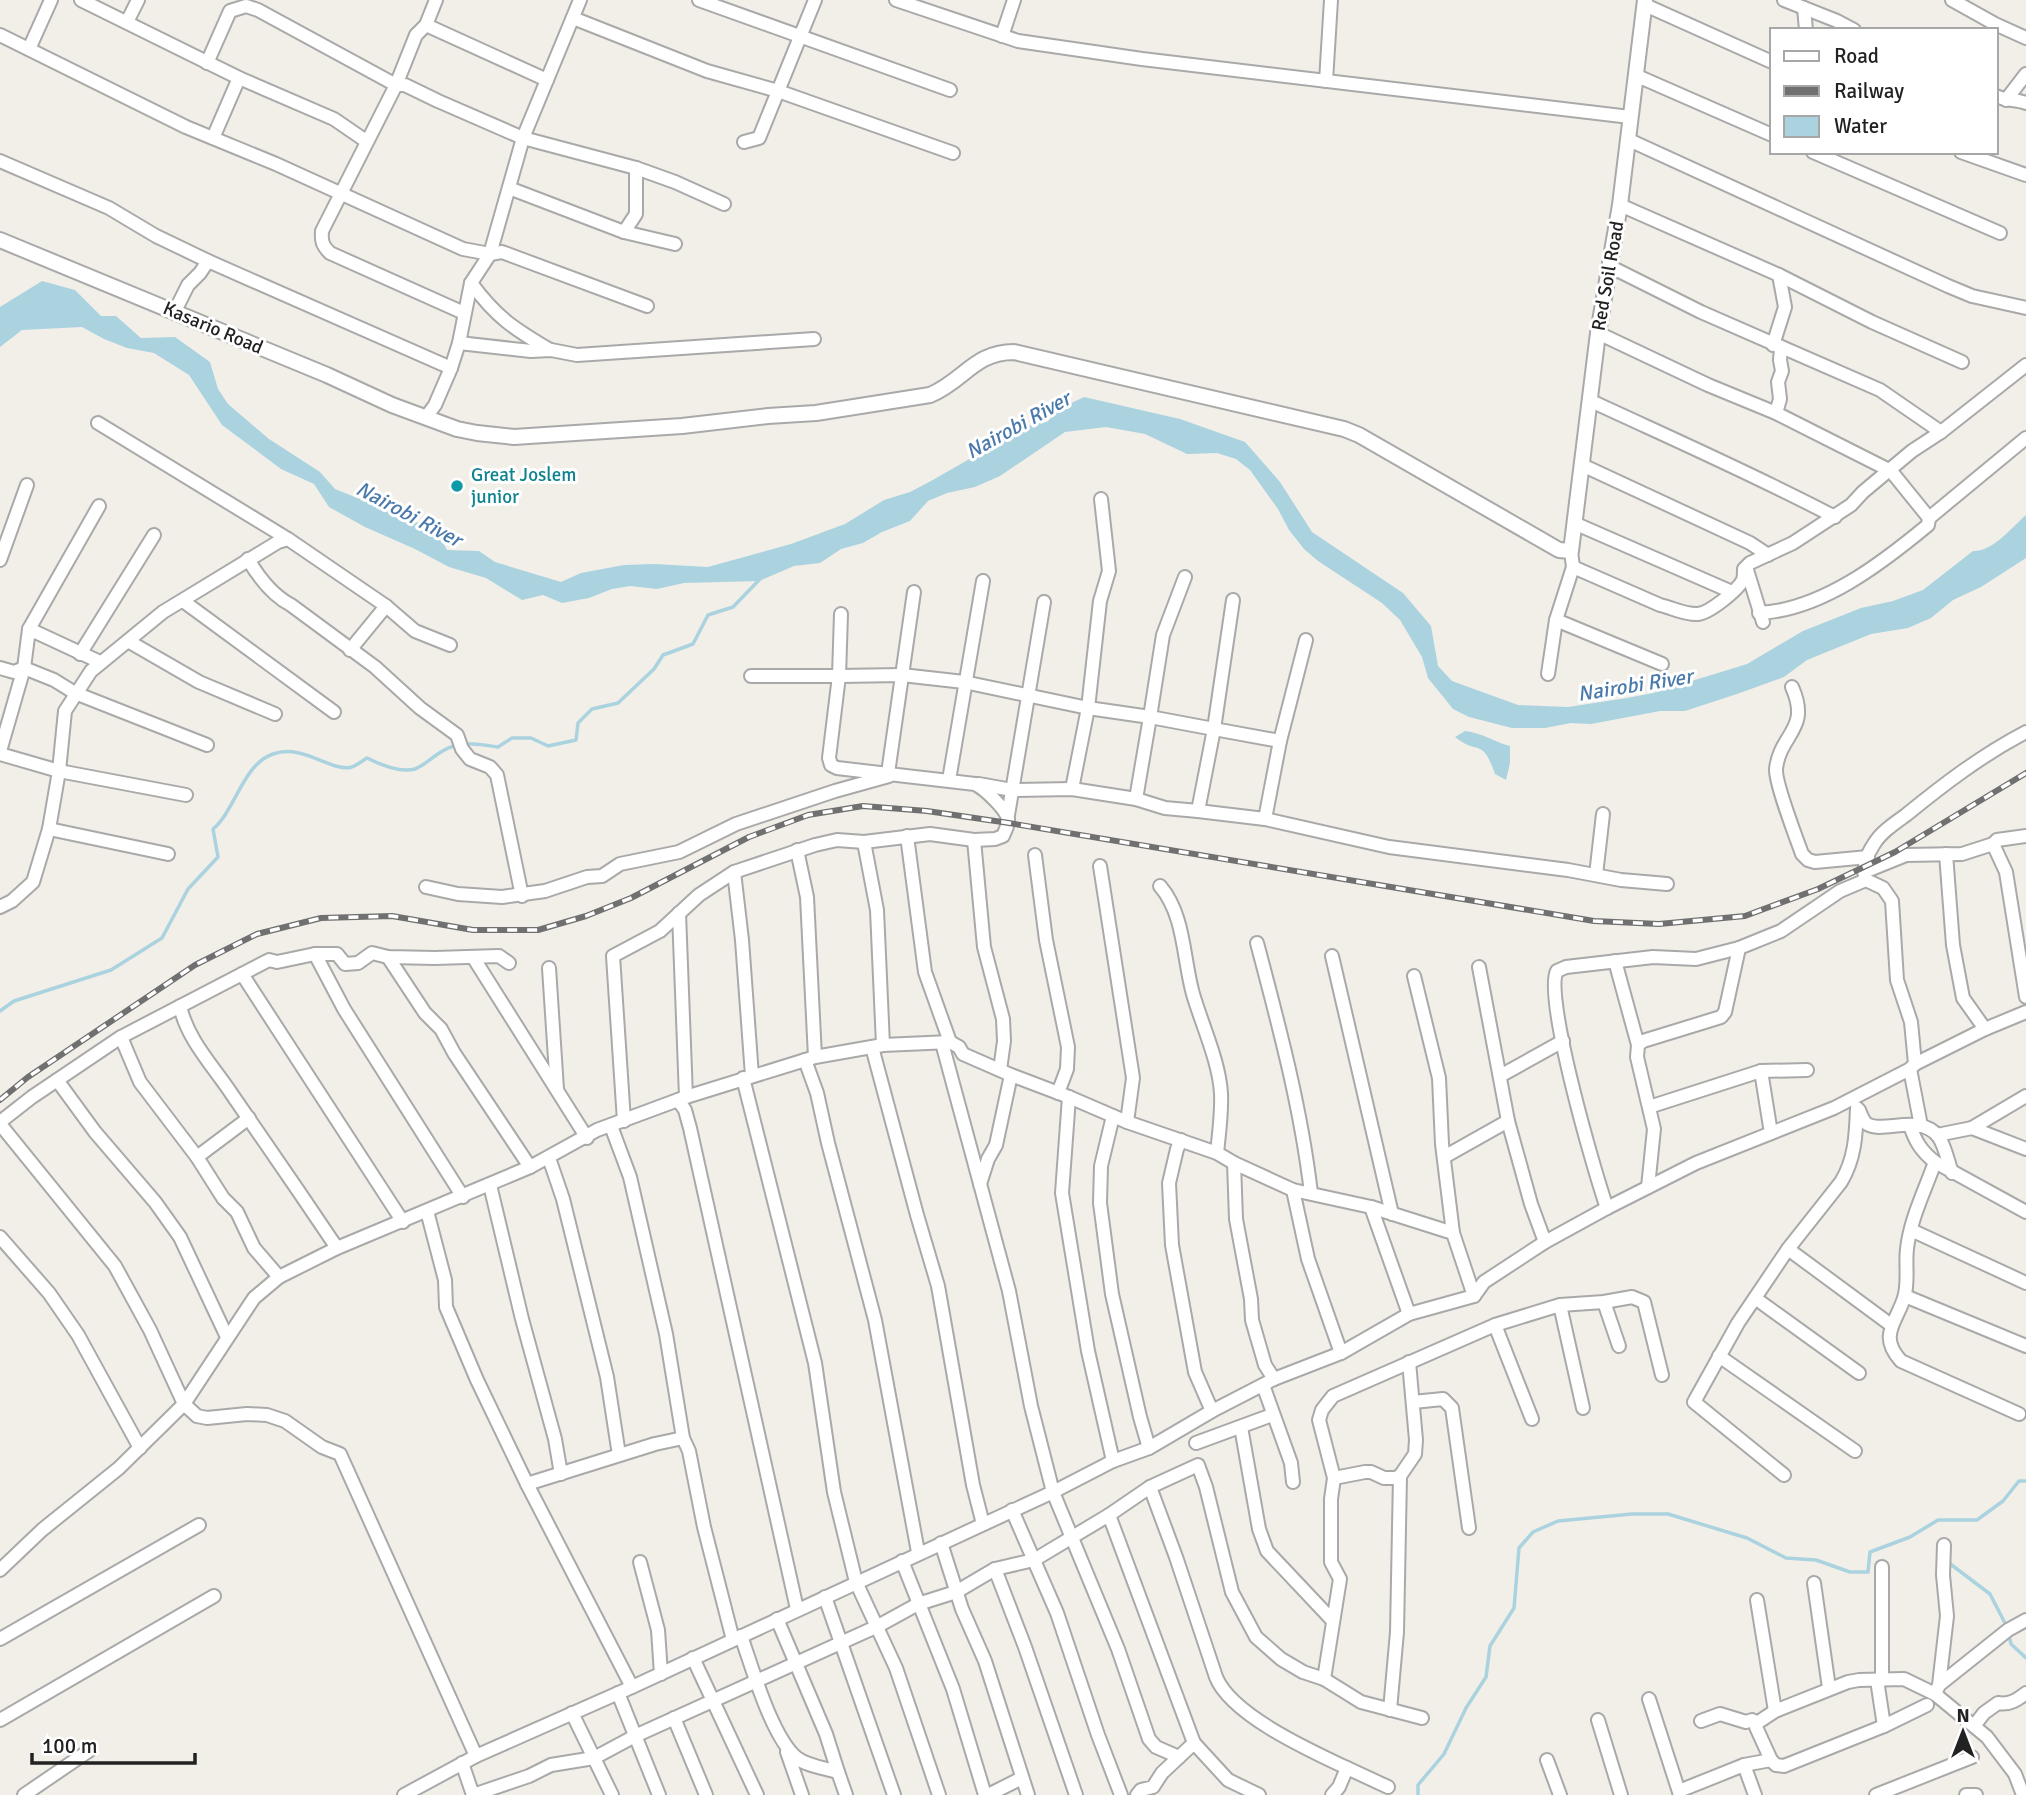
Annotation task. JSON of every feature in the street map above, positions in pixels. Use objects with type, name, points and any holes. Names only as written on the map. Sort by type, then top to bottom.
[{"type":"street","points":[[29,49],[51,0]]},
{"type":"street","points":[[81,0],[207,63],[334,119],[366,141]]},
{"type":"street","points":[[127,22],[138,0]]},
{"type":"street","points":[[225,0],[237,7]]},
{"type":"street","points":[[436,0],[426,25],[416,35],[396,85],[323,231],[323,245],[330,253],[464,313]]},
{"type":"street","points":[[426,417],[435,405],[451,368],[471,283],[490,254],[523,138],[580,0]]},
{"type":"street","points":[[699,0],[950,90]]},
{"type":"street","points":[[744,142],[759,138],[815,0]]},
{"type":"street","points":[[896,0],[1018,41],[1630,117]]},
{"type":"street","points":[[1002,36],[1014,0]]},
{"type":"street","points":[[1326,81],[1331,0]]},
{"type":"street","points":[[1784,0],[1837,20],[1851,28]]},
{"type":"street","points":[[1952,0],[2026,38]]},
{"type":"street","points":[[1645,3],[1770,61]]},
{"type":"street","name":"Red Soil Road","points":[[1571,551],[1598,333],[1629,140],[1645,3]]},
{"type":"street","points":[[207,63],[230,11],[246,6],[396,85],[405,85],[523,138],[636,168],[724,204]]},
{"type":"street","points":[[1804,8],[1806,28]]},
{"type":"street","points":[[573,18],[707,71],[778,91],[953,153]]},
{"type":"street","points":[[426,25],[547,80]]},
{"type":"street","points":[[0,35],[103,88],[463,250],[490,254],[502,252],[647,306]]},
{"type":"street","points":[[1635,75],[1770,134]]},
{"type":"street","points":[[2001,98],[2026,75]]},
{"type":"street","points":[[213,138],[239,78]]},
{"type":"street","points":[[2001,98],[2026,103]]},
{"type":"street","points":[[1629,140],[1948,286],[1972,296],[2026,308]]},
{"type":"street","points":[[1818,154],[2000,233]]},
{"type":"street","points":[[1967,154],[2026,175]]},
{"type":"street","points":[[0,161],[109,208],[156,236],[208,261],[451,368]]},
{"type":"street","points":[[624,232],[636,214],[636,168]]},
{"type":"street","points":[[509,188],[624,232],[675,244]]},
{"type":"street","points":[[1620,205],[1779,275],[1872,322],[1962,362]]},
{"type":"street","name":"Kasario Road","points":[[0,240],[327,374],[392,405],[457,429],[514,437],[682,426],[768,415],[805,414],[930,395],[946,389],[983,358],[998,352],[1014,352],[1344,429],[1359,435],[1559,550],[1571,551]]},
{"type":"street","points":[[175,311],[188,285],[208,261]]},
{"type":"street","points":[[1609,266],[1701,312],[1880,390],[1941,432]]},
{"type":"street","points":[[1776,413],[1780,399],[1778,382],[1782,373],[1777,346],[1785,307],[1779,275]]},
{"type":"street","points":[[471,283],[490,309],[506,323],[551,350]]},
{"type":"street","points":[[1598,333],[1708,385],[1776,413],[1891,471],[1929,518]]},
{"type":"street","points":[[459,342],[531,351],[551,350],[577,355],[814,339]]},
{"type":"street","points":[[1746,566],[1835,517],[1912,451],[1941,432],[2026,365]]},
{"type":"street","points":[[1591,401],[1721,463],[1762,478],[1835,517]]},
{"type":"street","points":[[98,423],[288,539],[386,606],[415,631],[450,645]]},
{"type":"street","points":[[1746,566],[1761,618],[1792,608],[1852,580],[1892,554],[1928,525],[1929,518],[2026,438]]},
{"type":"street","points":[[1582,465],[1750,542],[1768,555]]},
{"type":"street","points":[[0,561],[27,485]]},
{"type":"street","points":[[1072,789],[1088,708],[1100,601],[1109,571],[1101,499]]},
{"type":"street","points":[[99,506],[29,629],[24,668],[0,753],[59,771],[186,795]]},
{"type":"street","points":[[1574,523],[1732,592]]},
{"type":"street","points":[[80,654],[154,535]]},
{"type":"street","points":[[0,907],[12,901],[33,881],[49,829],[59,771],[63,718],[75,693],[100,662],[163,612],[248,559],[288,539]]},
{"type":"street","points":[[1548,674],[1556,620],[1573,567],[1571,551]]},
{"type":"street","points":[[248,559],[261,581],[278,599],[291,605],[375,667],[420,708],[457,735],[461,749],[470,759],[490,767],[497,775],[522,896]]},
{"type":"street","points":[[1573,567],[1660,606],[1674,608],[1684,614],[1699,614],[1732,592],[1744,579],[1746,566]]},
{"type":"street","points":[[1136,799],[1163,635],[1185,577]]},
{"type":"street","points":[[949,780],[982,581]]},
{"type":"street","points":[[892,774],[914,592]]},
{"type":"street","points":[[1198,811],[1214,729],[1233,600]]},
{"type":"street","points":[[183,601],[334,712]]},
{"type":"street","points":[[624,1121],[613,956],[654,935],[699,895],[734,872],[797,850],[830,841],[864,842],[943,834],[974,840],[1003,836],[1009,823],[1008,815],[1044,601]]},
{"type":"street","points":[[350,650],[386,606]]},
{"type":"street","points":[[841,614],[839,676],[829,761],[837,768],[1012,790],[1072,789],[1136,799],[1165,808],[1265,819],[1389,847],[1450,853],[1667,884]]},
{"type":"street","points":[[1556,620],[1661,664]]},
{"type":"street","points":[[29,629],[100,662]]},
{"type":"street","points":[[1265,819],[1279,741],[1306,640]]},
{"type":"street","points":[[128,641],[199,682],[275,714]]},
{"type":"street","points":[[0,668],[14,672],[24,668],[54,680],[75,693],[206,745]]},
{"type":"street","points":[[751,677],[902,675],[964,682],[1088,708],[1279,741]]},
{"type":"street","points":[[1792,687],[1799,702],[1798,717],[1780,757],[1776,774],[1802,854],[1815,862],[1868,857]]},
{"type":"street","points":[[1865,876],[1868,857],[1876,841],[1951,778],[1987,753],[2026,732]]},
{"type":"street","points":[[426,887],[475,896],[522,896],[587,877],[602,876],[620,864],[679,852],[737,824],[892,774]]},
{"type":"street","points":[[975,784],[992,795],[1008,815]]},
{"type":"street","points":[[1596,875],[1603,814]]},
{"type":"street","points":[[49,829],[168,854]]},
{"type":"street","points":[[907,836],[925,972],[946,1042],[1009,1291],[1031,1406],[1053,1492],[1118,1649],[1149,1739],[1156,1747],[1180,1757]]},
{"type":"street","points":[[1606,1208],[1571,1083],[1553,978],[1557,971],[1566,967],[1653,957],[1696,959],[1739,948],[1782,931],[1840,891],[1906,855],[1970,852],[1997,840],[2026,836]]},
{"type":"street","points":[[974,840],[984,947],[1003,1019],[1005,1073],[996,1145],[980,1184]]},
{"type":"street","points":[[864,842],[877,911],[878,1046],[941,1298],[972,1485],[983,1524]]},
{"type":"street","points":[[1993,844],[2006,872],[2026,996]]},
{"type":"street","points":[[797,850],[807,897],[810,1059],[831,1156],[875,1320],[918,1552]]},
{"type":"street","points":[[1945,854],[1953,945],[1963,998],[1986,1029]]},
{"type":"street","points":[[1035,855],[1046,940],[1068,1047],[1063,1095],[1062,1193],[1088,1352],[1113,1461]]},
{"type":"street","points":[[1100,866],[1133,1078],[1127,1122]]},
{"type":"street","points":[[734,872],[743,940],[747,1077],[815,1363],[834,1492],[856,1582],[896,1668],[939,1795]]},
{"type":"street","points":[[1865,876],[1883,888],[1892,901],[1897,980],[1911,1022],[1915,1140],[1922,1152],[1935,1162],[2026,1212]]},
{"type":"street","points":[[1160,886],[1178,921],[1188,976],[1219,1080],[1221,1107],[1217,1153]]},
{"type":"street","points":[[679,913],[682,1099],[797,1609]]},
{"type":"street","points":[[1257,943],[1293,1082],[1305,1138],[1311,1193]]},
{"type":"street","points":[[1638,1045],[1643,1041],[1721,1017],[1725,1012],[1739,948]]},
{"type":"street","points":[[476,1756],[340,1454],[321,1447],[285,1421],[267,1415],[207,1418],[197,1416],[184,1404],[150,1329],[115,1266],[0,1123],[121,1037],[269,960],[277,962],[314,954],[337,954],[345,964],[358,964],[372,953],[388,957],[499,956],[509,963]]},
{"type":"street","points":[[314,954],[358,1031],[463,1197]]},
{"type":"street","points":[[1332,956],[1392,1214]]},
{"type":"street","points":[[388,957],[425,1013],[441,1029],[530,1167]]},
{"type":"street","points":[[473,957],[587,1138]]},
{"type":"street","points":[[1615,961],[1638,1045],[1637,1057],[1654,1129],[1648,1187]]},
{"type":"street","points":[[1479,967],[1508,1121],[1531,1204],[1545,1242]]},
{"type":"street","points":[[549,968],[557,1089]]},
{"type":"street","points":[[242,974],[403,1222]]},
{"type":"street","points":[[1414,976],[1439,1078],[1444,1157],[1453,1233],[1474,1296]]},
{"type":"street","points":[[180,1006],[183,1020],[201,1052],[337,1248]]},
{"type":"street","points":[[404,1795],[476,1756],[661,1674],[918,1552],[1053,1492],[1113,1461],[1149,1448],[1212,1411],[1269,1382],[1341,1353],[1409,1314],[1474,1296],[1483,1282],[1545,1242],[1606,1208],[1710,1156],[1842,1104],[1986,1029],[2026,1012]]},
{"type":"street","points":[[121,1037],[141,1082],[197,1157],[223,1198],[237,1212],[254,1248],[279,1277]]},
{"type":"street","points":[[1500,1076],[1563,1041]]},
{"type":"street","points":[[0,1570],[42,1530],[141,1448],[184,1404],[254,1298],[279,1277],[337,1248],[530,1167],[587,1138],[597,1130],[747,1077],[810,1059],[878,1046],[946,1042],[959,1046],[963,1054],[1005,1073],[1127,1122],[1217,1153],[1293,1189],[1371,1207],[1453,1233]]},
{"type":"street","points":[[1649,1107],[1761,1071],[1807,1070]]},
{"type":"street","points":[[1761,1071],[1771,1133]]},
{"type":"street","points":[[57,1080],[94,1132],[155,1202],[180,1237],[227,1337]]},
{"type":"street","points":[[1842,1104],[1857,1108],[1865,1123],[1872,1126],[1916,1126],[1937,1135],[1972,1128],[2026,1096]]},
{"type":"street","points":[[1784,1475],[1693,1402],[1755,1298],[1788,1249],[1848,1170],[1856,1138],[1857,1108]]},
{"type":"street","points":[[1112,1116],[1101,1166],[1100,1203],[1112,1294],[1139,1418],[1149,1448]]},
{"type":"street","points":[[197,1157],[249,1118]]},
{"type":"street","points":[[1444,1157],[1508,1121]]},
{"type":"street","points":[[611,1126],[630,1177],[666,1334],[683,1438],[689,1451],[705,1527],[737,1638],[786,1748],[802,1795]]},
{"type":"street","points":[[1972,1128],[2026,1149]]},
{"type":"street","points":[[1937,1135],[1952,1173]]},
{"type":"street","points":[[1181,1140],[1169,1183],[1172,1245],[1195,1372],[1212,1411]]},
{"type":"street","points":[[549,1158],[563,1199],[607,1377],[619,1455]]},
{"type":"street","points":[[1935,1162],[1911,1230],[1907,1249],[1905,1296],[1891,1325],[1890,1341],[1893,1352],[1901,1361],[2019,1414]]},
{"type":"street","points":[[1234,1163],[1236,1219],[1251,1299],[1252,1320],[1269,1382],[1272,1415],[1291,1463],[1293,1482]]},
{"type":"street","points":[[490,1185],[522,1319],[555,1439],[561,1474]]},
{"type":"street","points":[[1293,1189],[1308,1259],[1341,1353]]},
{"type":"street","points":[[1371,1207],[1409,1314]]},
{"type":"street","points":[[427,1211],[445,1280],[446,1307],[477,1380],[527,1485],[632,1687]]},
{"type":"street","points":[[1911,1230],[2026,1283]]},
{"type":"street","points":[[0,1237],[49,1293],[78,1335],[141,1448]]},
{"type":"street","points":[[1788,1249],[1891,1325]]},
{"type":"street","points":[[1905,1296],[2026,1346]]},
{"type":"street","points":[[1324,1679],[1340,1579],[1331,1562],[1331,1499],[1335,1478],[1319,1420],[1326,1402],[1339,1391],[1495,1325],[1560,1305],[1632,1297],[1644,1302],[1662,1375]]},
{"type":"street","points":[[1755,1298],[1859,1373]]},
{"type":"street","points":[[1604,1302],[1619,1346]]},
{"type":"street","points":[[1560,1305],[1583,1408]]},
{"type":"street","points":[[1495,1325],[1532,1419]]},
{"type":"street","points":[[1719,1356],[1855,1451]]},
{"type":"street","points":[[1390,1710],[1397,1632],[1400,1476],[1415,1454],[1416,1446],[1409,1362]]},
{"type":"street","points":[[1413,1402],[1443,1399],[1447,1400],[1452,1408],[1469,1528]]},
{"type":"street","points":[[1196,1443],[1272,1415]]},
{"type":"street","points":[[1200,1418],[1196,1443],[1198,1465],[1232,1592],[1256,1637],[1282,1659],[1303,1672],[1324,1679],[1361,1702],[1422,1718]]},
{"type":"street","points":[[1241,1427],[1259,1529],[1267,1551],[1333,1621]]},
{"type":"street","points":[[527,1485],[619,1455],[683,1438]]},
{"type":"street","points":[[462,1763],[473,1795],[529,1776],[551,1765],[594,1758],[635,1736],[878,1626],[918,1604],[956,1592],[995,1569],[1034,1560],[1110,1515],[1150,1487],[1198,1465]]},
{"type":"street","points":[[1335,1478],[1365,1472],[1384,1478],[1400,1476]]},
{"type":"street","points":[[1150,1487],[1223,1691],[1260,1721],[1292,1742],[1388,1787]]},
{"type":"street","points":[[1012,1510],[1057,1613],[1101,1745],[1121,1795]]},
{"type":"street","points":[[1110,1515],[1194,1743],[1228,1780],[1259,1795]]},
{"type":"street","points":[[0,1639],[199,1525]]},
{"type":"street","points":[[941,1542],[956,1592],[985,1661],[1028,1795]]},
{"type":"street","points":[[1937,1689],[1947,1616],[1943,1575],[1944,1545]]},
{"type":"street","points":[[902,1561],[953,1689],[986,1795],[1022,1779]]},
{"type":"street","points":[[640,1562],[658,1630],[661,1674]]},
{"type":"street","points":[[1882,1567],[1880,1680],[1884,1726]]},
{"type":"street","points":[[995,1569],[1076,1795]]},
{"type":"street","points":[[1814,1583],[1829,1688]]},
{"type":"street","points":[[0,1720],[214,1596]]},
{"type":"street","points":[[825,1597],[894,1795]]},
{"type":"street","points":[[1757,1600],[1775,1711]]},
{"type":"street","points":[[777,1619],[826,1734],[846,1795]]},
{"type":"street","points":[[1937,1689],[2008,1630],[2026,1620]]},
{"type":"street","points":[[693,1658],[757,1795]]},
{"type":"street","points":[[1757,1723],[1775,1711],[1829,1688],[1859,1680],[1908,1680],[1937,1689],[1987,1737],[2015,1774],[2023,1795]]},
{"type":"street","points":[[618,1693],[659,1795]]},
{"type":"street","points":[[1974,1726],[1983,1713],[1998,1703],[2015,1701],[2026,1693]]},
{"type":"street","points":[[1649,1699],[1680,1793],[1744,1765],[1771,1760]]},
{"type":"street","points":[[1757,1723],[1756,1727],[1771,1760],[1774,1764],[1784,1766],[1884,1726],[1927,1705]]},
{"type":"street","points":[[572,1713],[612,1795]]},
{"type":"street","points":[[1701,1721],[1720,1714],[1757,1723]]},
{"type":"street","points":[[674,1718],[706,1795]]},
{"type":"street","points":[[1598,1720],[1621,1795]]},
{"type":"street","points":[[1142,1793],[1153,1787],[1162,1773],[1194,1743]]},
{"type":"street","points":[[786,1748],[799,1760],[838,1772]]},
{"type":"street","points":[[24,1795],[90,1750]]},
{"type":"street","points":[[1877,1795],[1972,1756]]},
{"type":"street","points":[[1547,1760],[1560,1795]]},
{"type":"street","points":[[2015,1774],[2015,1769],[2026,1763]]},
{"type":"street","points":[[1744,1765],[1755,1795]]},
{"type":"street","points":[[1332,1795],[1339,1787],[1347,1768]]},
{"type":"street","points":[[1966,1795],[1976,1795]]},
{"type":"water","points":[[42,281],[75,290],[101,316],[116,316],[141,338],[175,337],[210,362],[218,389],[228,404],[269,439],[320,472],[335,489],[436,530],[447,550],[479,551],[495,562],[561,582],[581,573],[624,565],[708,567],[791,544],[845,524],[884,500],[910,492],[1013,434],[1033,424],[1047,422],[1061,408],[1084,397],[1180,419],[1245,442],[1280,482],[1312,532],[1403,593],[1431,626],[1438,666],[1452,681],[1518,705],[1568,707],[1627,698],[1653,693],[1747,664],[1803,631],[1861,608],[1893,601],[1923,590],[1973,551],[1995,543],[2026,515],[2026,558],[1981,587],[1953,600],[1931,618],[1908,628],[1871,634],[1807,660],[1784,677],[1737,694],[1685,711],[1660,711],[1591,724],[1512,728],[1469,717],[1453,709],[1428,678],[1422,657],[1400,620],[1382,603],[1304,549],[1250,470],[1236,459],[1217,453],[1187,454],[1145,434],[1106,427],[1065,432],[1000,476],[975,487],[947,493],[928,501],[910,521],[863,543],[841,549],[820,563],[794,566],[759,581],[684,583],[657,589],[630,586],[562,603],[543,595],[522,600],[486,578],[449,567],[329,507],[314,484],[281,469],[222,425],[189,375],[154,353],[127,348],[82,327],[22,330],[0,347],[0,307]]},
{"type":"water","points":[[1465,731],[1510,746],[1506,780],[1495,774],[1483,751],[1455,737]]},
{"type":"waterway","points":[[0,1011],[14,1001],[111,970],[162,938],[188,889],[218,857],[213,829],[221,821],[254,767],[263,759],[273,754],[295,752],[344,768],[352,767],[367,758],[390,767],[409,770],[420,767],[448,748],[460,745],[498,747],[512,738],[531,738],[548,746],[576,740],[578,723],[592,709],[618,703],[654,669],[663,655],[693,644],[708,615],[733,607],[761,578]]},
{"type":"waterway","points":[[1418,1795],[1418,1785],[1444,1754],[1466,1708],[1486,1677],[1490,1646],[1514,1608],[1519,1548],[1533,1532],[1558,1521],[1632,1514],[1668,1514],[1747,1538],[1786,1558],[1816,1560],[1850,1572],[1868,1572],[1870,1552],[1910,1537],[1938,1520],[1977,1520],[2003,1501],[2019,1481],[2026,1481]]},
{"type":"waterway","points":[[1949,1563],[1990,1594],[2007,1627]]},
{"type":"waterway","points":[[2009,1635],[2011,1644],[2026,1658]]},
{"type":"railway","points":[[0,1100],[28,1077],[195,965],[257,934],[321,918],[392,916],[473,930],[538,930],[586,916],[631,898],[749,837],[808,815],[863,806],[927,811],[1009,823],[1594,921],[1659,924],[1745,916],[1818,889],[1895,852],[2026,773]]},
{"type":"place","name":"Great Joslem junior","points":[[457,486]]},
{"type":"water label","name":"Nairobi River","points":[[1018,425]]},
{"type":"water label","name":"Nairobi River","points":[[409,514]]},
{"type":"water label","name":"Nairobi River","points":[[1635,685]]}]
